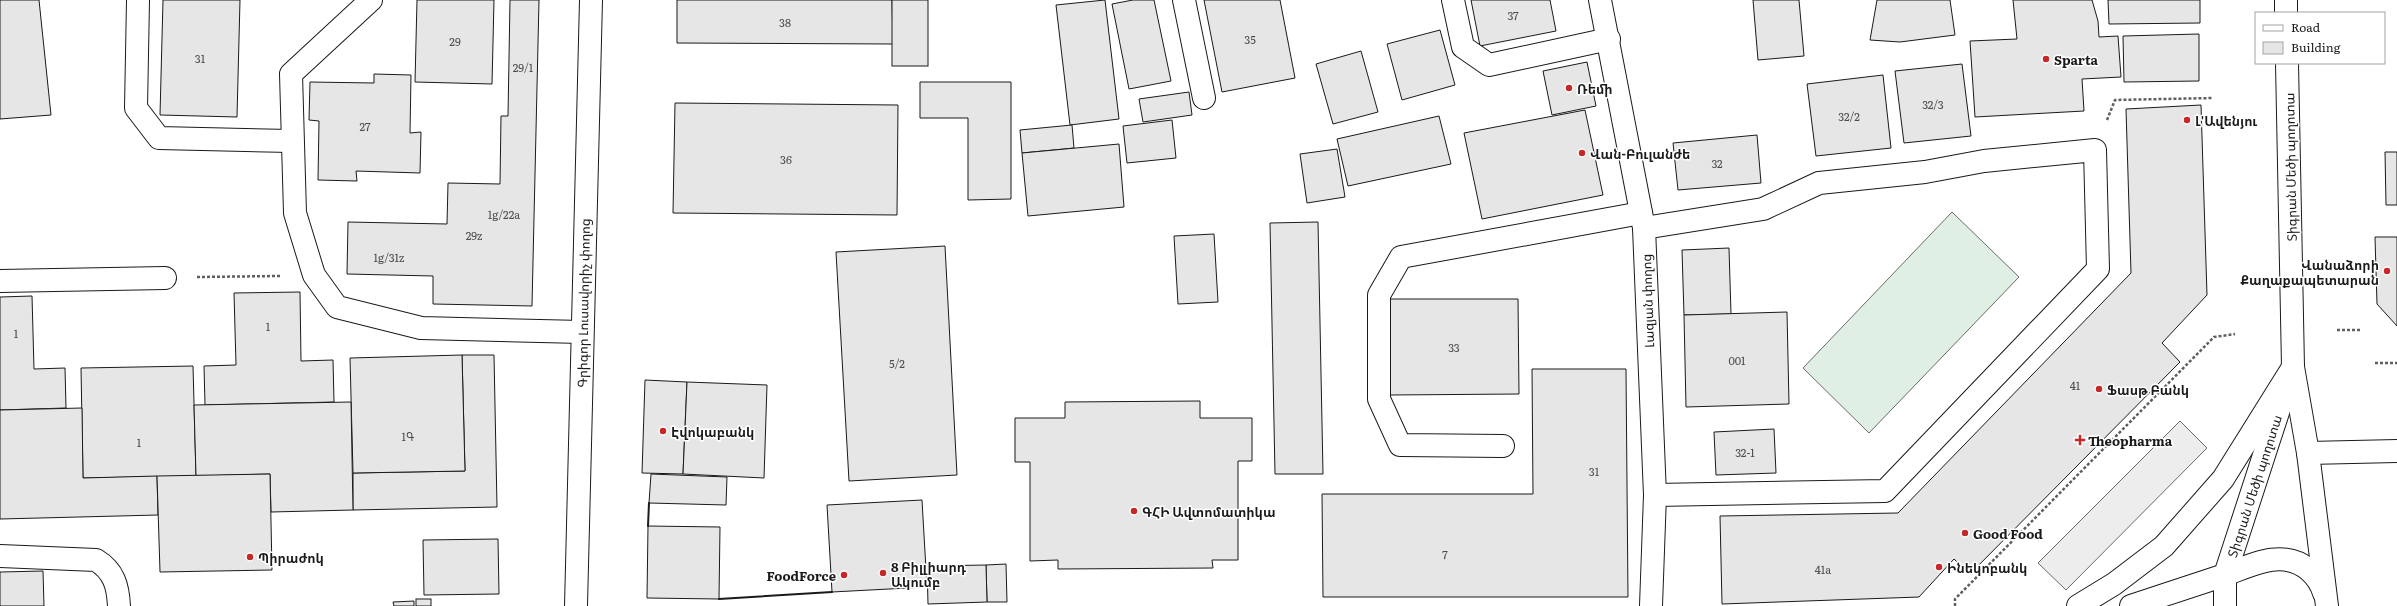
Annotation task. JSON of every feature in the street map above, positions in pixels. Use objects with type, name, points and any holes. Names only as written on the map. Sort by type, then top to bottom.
[{"type":"street","points":[[138,0],[136,108],[159,138],[291,141]]},
{"type":"street","points":[[371,0],[291,74],[291,141],[295,213],[314,275],[337,307],[421,328],[582,332]]},
{"type":"street","name":"Գրիգոր Լուսավորիչ փողոց","points":[[576,606],[590,0]]},
{"type":"street","points":[[1184,0],[1204,98]]},
{"type":"street","points":[[1453,0],[1463,47],[1489,65],[1609,39]]},
{"type":"street","name":"Լազյան փողոց","points":[[1600,0],[1609,39],[1642,221],[1656,495],[1652,606]]},
{"type":"street","points":[[2286,0],[2286,12]]},
{"type":"street","name":"Տիգրան Մեծի պողոտա","points":[[2288,64],[2293,366],[2308,453],[2327,606]]},
{"type":"street","points":[[1503,446],[1400,445],[1379,399],[1379,294],[1401,257],[1642,221],[1763,209],[1819,183],[1925,172],[1984,160],[2095,150],[2098,269],[1885,491],[1656,495]]},
{"type":"street","points":[[0,281],[165,278]]},
{"type":"street","points":[[2078,606],[2114,584],[2164,546],[2223,479],[2293,366]]},
{"type":"street","name":"Տիգրան Մեծի պողոտա","points":[[2225,606],[2225,575],[2293,366]]},
{"type":"street","points":[[2308,453],[2397,451]]},
{"type":"street","points":[[0,556],[96,560],[107,567],[118,588],[119,606]]},
{"type":"street","points":[[2131,606],[2263,561],[2277,559],[2291,560],[2304,566],[2316,576],[2323,590],[2327,606]]},
{"type":"path","points":[[2095,150],[2115,100],[2213,98]]},
{"type":"path","points":[[195,277],[314,275]]},
{"type":"path","points":[[2337,330],[2360,330]]},
{"type":"path","points":[[1955,606],[1955,599],[2214,337],[2235,334]]},
{"type":"path","points":[[2375,363],[2397,363]]},
{"type":"green space","points":[[1952,212],[2019,277],[1869,433],[1803,368]]},
{"type":"shaded area","points":[[2180,421],[2207,448],[2066,590],[2038,563]]},
{"type":"building","points":[[0,0],[39,0],[51,115],[0,119]]},
{"type":"building","points":[[163,0],[240,0],[237,117],[160,115]]},
{"type":"building","points":[[417,0],[494,0],[492,84],[415,82]]},
{"type":"building","points":[[510,0],[539,0],[532,306],[433,304],[433,276],[347,274],[348,222],[447,224],[448,183],[500,184],[501,116],[508,116]]},
{"type":"building","points":[[677,0],[892,0],[893,44],[677,43]]},
{"type":"building","points":[[892,0],[928,0],[928,66],[892,66]]},
{"type":"building","points":[[1105,0],[1119,119],[1070,125],[1056,5]]},
{"type":"building","points":[[1133,0],[1154,0],[1171,81],[1129,89],[1112,4]]},
{"type":"building","points":[[1204,0],[1280,0],[1295,78],[1222,92]]},
{"type":"building","points":[[1471,0],[1550,0],[1556,31],[1480,46]]},
{"type":"building","points":[[1753,0],[1799,0],[1804,56],[1758,60]]},
{"type":"building","points":[[1877,0],[1950,0],[1955,35],[1900,42],[1870,40]]},
{"type":"building","name":"Sparta","points":[[2013,0],[2092,0],[2098,21],[2099,37],[2118,36],[2121,77],[2082,79],[2084,111],[1975,117],[1970,41],[2017,39]]},
{"type":"building","points":[[2108,0],[2200,0],[2200,23],[2109,24]]},
{"type":"building","points":[[1440,30],[1455,85],[1402,100],[1387,44]]},
{"type":"building","points":[[2199,34],[2199,81],[2124,82],[2123,36]]},
{"type":"building","points":[[1361,51],[1378,112],[1333,124],[1316,64]]},
{"type":"building","name":"Ռեմի","points":[[1587,62],[1596,106],[1552,115],[1543,71]]},
{"type":"building","points":[[1962,64],[1971,136],[1904,143],[1895,71]]},
{"type":"building","points":[[374,74],[411,75],[410,133],[421,132],[420,173],[356,171],[357,181],[318,180],[319,121],[309,120],[310,82],[374,83]]},
{"type":"building","points":[[1883,75],[1891,148],[1816,156],[1807,84]]},
{"type":"building","points":[[920,82],[1011,82],[1011,199],[968,200],[968,118],[920,118]]},
{"type":"building","points":[[1189,92],[1192,115],[1143,122],[1139,99]]},
{"type":"building","points":[[675,103],[898,105],[897,215],[673,213]]},
{"type":"building","points":[[2201,105],[2207,295],[2162,343],[2180,362],[1970,574],[1954,559],[1919,597],[1722,604],[1720,516],[1898,513],[2131,273],[2126,109]]},
{"type":"building","points":[[1585,110],[1603,195],[1482,219],[1464,133]]},
{"type":"building","points":[[1439,116],[1451,164],[1348,186],[1337,139]]},
{"type":"building","points":[[1172,120],[1176,158],[1127,163],[1123,126]]},
{"type":"building","points":[[1072,125],[1074,148],[1022,153],[1020,130]]},
{"type":"building","points":[[1757,135],[1761,183],[1678,190],[1673,143]]},
{"type":"building","points":[[1119,144],[1124,207],[1028,216],[1022,153]]},
{"type":"building","points":[[1337,149],[1345,197],[1307,203],[1300,154]]},
{"type":"building","points":[[2385,152],[2397,152],[2397,205],[2386,205]]},
{"type":"building","points":[[1318,222],[1323,474],[1275,474],[1270,223]]},
{"type":"building","points":[[1214,234],[1218,302],[1178,304],[1174,236]]},
{"type":"building","name":"Վանաձորի Քաղաքապետարան","points":[[2375,237],[2397,237],[2397,326],[2377,304]]},
{"type":"building","points":[[945,246],[957,475],[849,481],[836,252]]},
{"type":"building","points":[[1729,248],[1731,314],[1684,315],[1682,250]]},
{"type":"building","points":[[300,292],[301,361],[333,360],[334,402],[205,405],[204,366],[236,365],[234,293]]},
{"type":"building","points":[[32,296],[34,369],[65,368],[66,408],[0,410],[0,297]]},
{"type":"building","points":[[1389,299],[1518,299],[1519,394],[1390,395]]},
{"type":"building","points":[[1787,312],[1789,404],[1686,407],[1684,315]]},
{"type":"building","points":[[462,355],[494,355],[497,507],[353,510],[353,473],[465,471]]},
{"type":"building","points":[[462,355],[465,471],[353,473],[350,358]]},
{"type":"building","points":[[193,366],[196,476],[83,478],[81,368]]},
{"type":"building","points":[[1532,369],[1626,369],[1628,597],[1323,597],[1322,494],[1533,494]]},
{"type":"building","points":[[645,380],[687,382],[683,474],[642,473]]},
{"type":"building","points":[[687,382],[767,385],[764,478],[683,474]]},
{"type":"building","name":"ԳՀԻ Ավտոմատիկա","points":[[1200,401],[1200,418],[1252,418],[1252,461],[1238,461],[1238,560],[1212,560],[1213,568],[1058,569],[1058,560],[1030,561],[1030,462],[1015,462],[1015,418],[1065,418],[1065,402]]},
{"type":"building","points":[[351,402],[353,510],[271,512],[270,474],[196,476],[194,405]]},
{"type":"building","points":[[82,408],[83,478],[157,476],[158,515],[0,519],[0,410]]},
{"type":"building","points":[[1774,429],[1776,473],[1716,475],[1714,432]]},
{"type":"building","points":[[270,474],[272,570],[160,572],[157,476]]},
{"type":"building","points":[[651,474],[727,477],[726,505],[649,503]]},
{"type":"building","points":[[922,500],[927,587],[832,592],[827,505]]},
{"type":"building","points":[[648,526],[720,527],[719,599],[647,598]]},
{"type":"building","points":[[498,539],[499,594],[424,595],[423,540]]},
{"type":"building","points":[[1006,564],[1007,602],[987,602],[986,565]]},
{"type":"building","points":[[986,565],[987,602],[928,604],[927,566]]},
{"type":"building","points":[[43,571],[44,606],[0,606],[0,572]]},
{"type":"building","points":[[416,599],[431,599],[431,606],[416,606]]},
{"type":"building","points":[[414,601],[414,606],[394,606],[393,602]]},
{"type":"wall","points":[[648,526],[649,503]]},
{"type":"wall","points":[[719,599],[832,592]]},
{"type":"place","name":"Sparta","points":[[2046,59]]},
{"type":"place","name":"Ռեմի","points":[[1569,88]]},
{"type":"place","name":"Լ'Ավենյու","points":[[2187,120]]},
{"type":"place","name":"Վան-Բուլանժե","points":[[1582,153]]},
{"type":"place","name":"Վանաձորի Քաղաքապետարան","points":[[2387,271]]},
{"type":"place","name":"Ֆասթ Բանկ","points":[[2099,389]]},
{"type":"place","name":"Էվոկաբանկ","points":[[663,431]]},
{"type":"place","name":"Theopharma","points":[[2080,440]]},
{"type":"place","name":"ԳՀԻ Ավտոմատիկա","points":[[1134,511]]},
{"type":"place","name":"Good Food","points":[[1965,533]]},
{"type":"place","name":"Պիրաժոկ","points":[[250,557]]},
{"type":"place","name":"Ինեկոբանկ","points":[[1939,567]]},
{"type":"place","name":"8 Բիլլիարդ Ակումբ","points":[[883,573]]},
{"type":"place","name":"FoodForce","points":[[844,575]]}]
